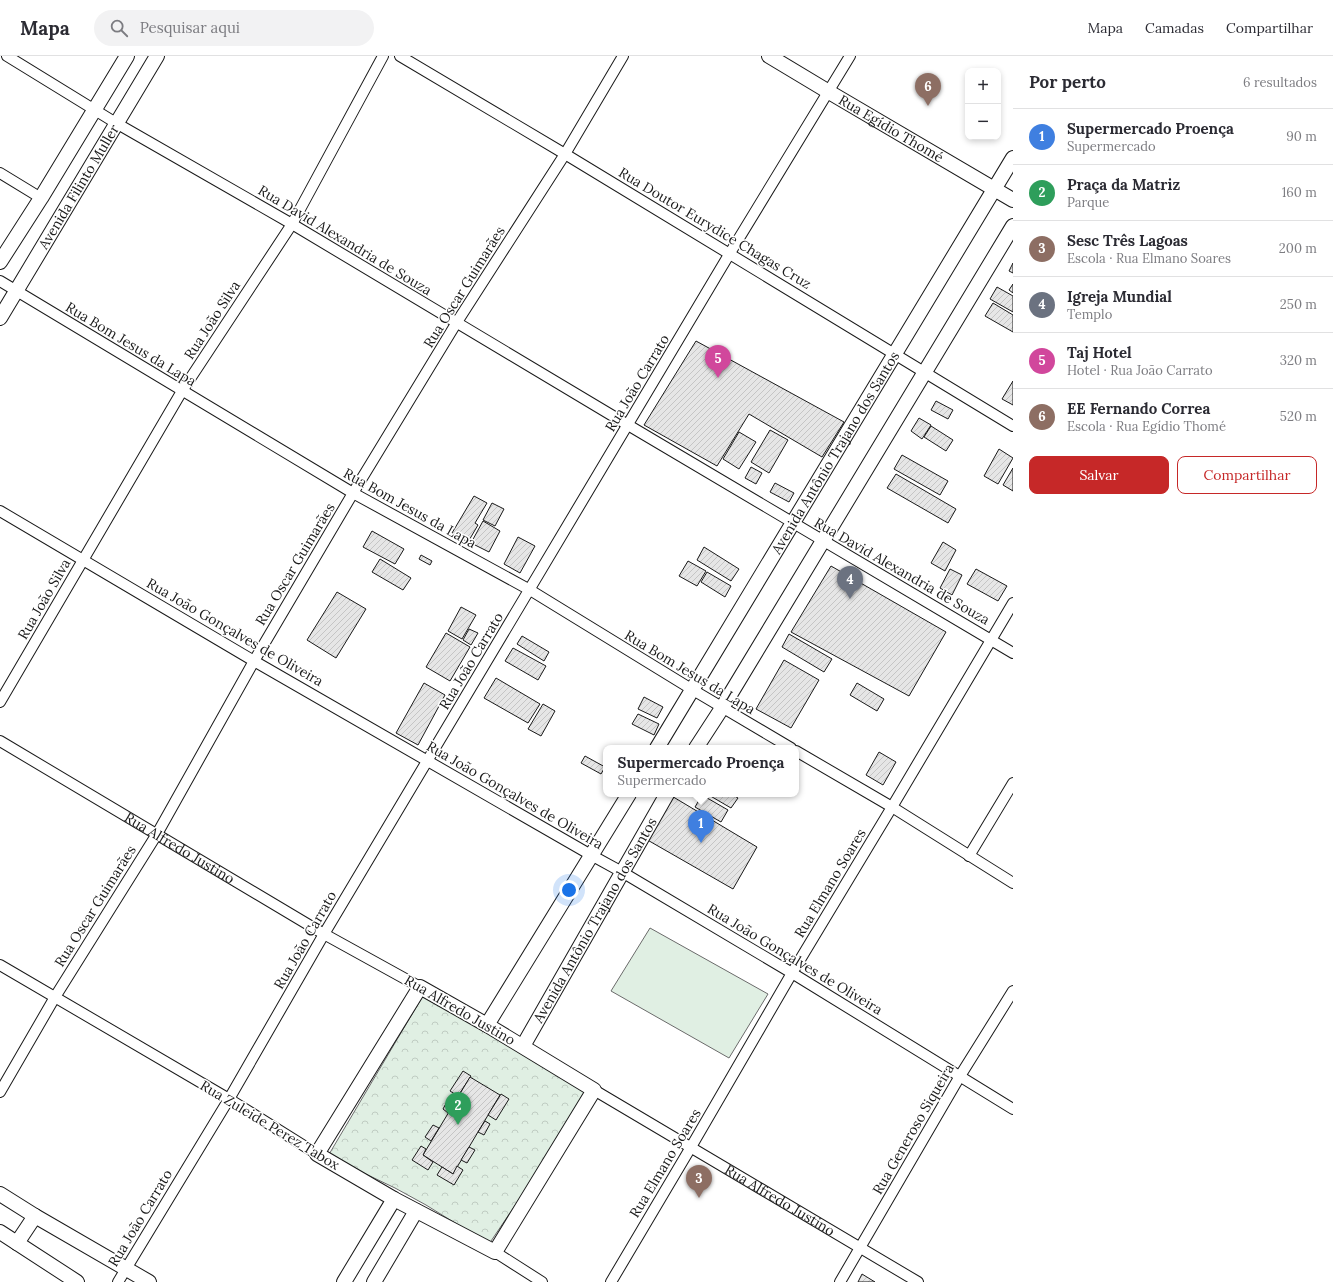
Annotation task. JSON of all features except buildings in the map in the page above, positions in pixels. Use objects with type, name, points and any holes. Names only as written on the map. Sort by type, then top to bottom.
[{"type":"main road","name":"Avenida Filinto Muller","points":[[0,262],[41,198],[126,56]]},
{"type":"main road","name":"Avenida Filinto Muller","points":[[0,318],[157,56]]},
{"type":"main road","name":"Rua Egídio Thomé","points":[[769,56],[1013,200]]},
{"type":"main road","name":"Avenida Antônio Trajano dos Santos","points":[[659,745],[1013,158]]},
{"type":"main road","points":[[698,745],[722,708],[926,372],[1013,226]]},
{"type":"main road","points":[[487,1025],[627,797]]},
{"type":"main road","name":"Avenida Antônio Trajano dos Santos","points":[[523,1046],[665,797]]},
{"type":"main road","points":[[317,1154],[420,987]]},
{"type":"main road","name":"Rua Alfredo Justino","points":[[420,987],[523,1046],[594,1090]]},
{"type":"main road","points":[[495,1252],[594,1090]]},
{"type":"main road","name":"Rua Zuleide Perez Tabox","points":[[317,1154],[394,1199],[495,1252]]},
{"type":"main road","points":[[0,1194],[149,1282]]},
{"type":"main road","points":[[344,1282],[394,1199]]},
{"type":"main road","points":[[374,1282],[416,1211]]},
{"type":"main road","points":[[17,1243],[35,1216]]},
{"type":"main road","points":[[0,1232],[77,1282]]},
{"type":"street","points":[[7,56],[95,109]]},
{"type":"street","name":"Rua João Silva","points":[[0,702],[182,391],[292,224],[383,56]]},
{"type":"street","name":"Rua Doutor Eurydice Chagas Cruz","points":[[400,56],[730,253],[1013,426]]},
{"type":"street","name":"Rua Oscar Guimarães","points":[[0,1092],[55,997],[156,834],[254,661],[353,493],[457,322],[565,154],[623,56]]},
{"type":"street","name":"Rua João Carrato","points":[[118,1282],[229,1099],[324,934],[730,253],[850,56]]},
{"type":"street","name":"Rua David Alexandria de Souza","points":[[95,109],[116,123],[292,224],[1013,653]]},
{"type":"street","points":[[0,173],[41,198]]},
{"type":"street","name":"Rua Bom Jesus da Lapa","points":[[0,281],[353,493],[530,590],[722,708],[786,745]]},
{"type":"street","name":"Rua João Gonçalves de Oliveira","points":[[0,511],[254,661],[622,872],[792,973],[1013,1108]]},
{"type":"street","name":"Rua Elmano Soares","points":[[611,1282],[792,973],[1013,603]]},
{"type":"street","name":"Rua Alfredo Justino","points":[[0,741],[324,934],[420,987]]},
{"type":"street","points":[[799,753],[892,807],[1013,883]]},
{"type":"street","points":[[969,856],[1013,783]]},
{"type":"street","name":"Rua Zuleide Perez Tabox","points":[[0,965],[229,1099],[317,1154]]},
{"type":"street","name":"Rua Generoso Siqueira","points":[[840,1282],[960,1076],[1013,992]]},
{"type":"street","name":"Rua Alfredo Justino","points":[[594,1090],[918,1282]]},
{"type":"street","name":"Rua Zuleide Perez Tabox","points":[[495,1252],[542,1282]]},
{"type":"green space","points":[[650,928],[768,994],[729,1058],[611,991]]},
{"type":"green space","points":[[424,994],[591,1093],[489,1244],[426,1205],[395,1188],[328,1156]]},
{"type":"place","name":"EE Fernando Correa","points":[[928,106]]},
{"type":"place","name":"Taj Hotel","points":[[718,378]]},
{"type":"place","name":"Igreja Mundial","points":[[850,599]]},
{"type":"place","name":"Supermercado Proença","points":[[701,843]]},
{"type":"place","name":"Praça da Matriz","points":[[458,1125]]},
{"type":"place","name":"Sesc Três Lagoas","points":[[699,1198]]}]
